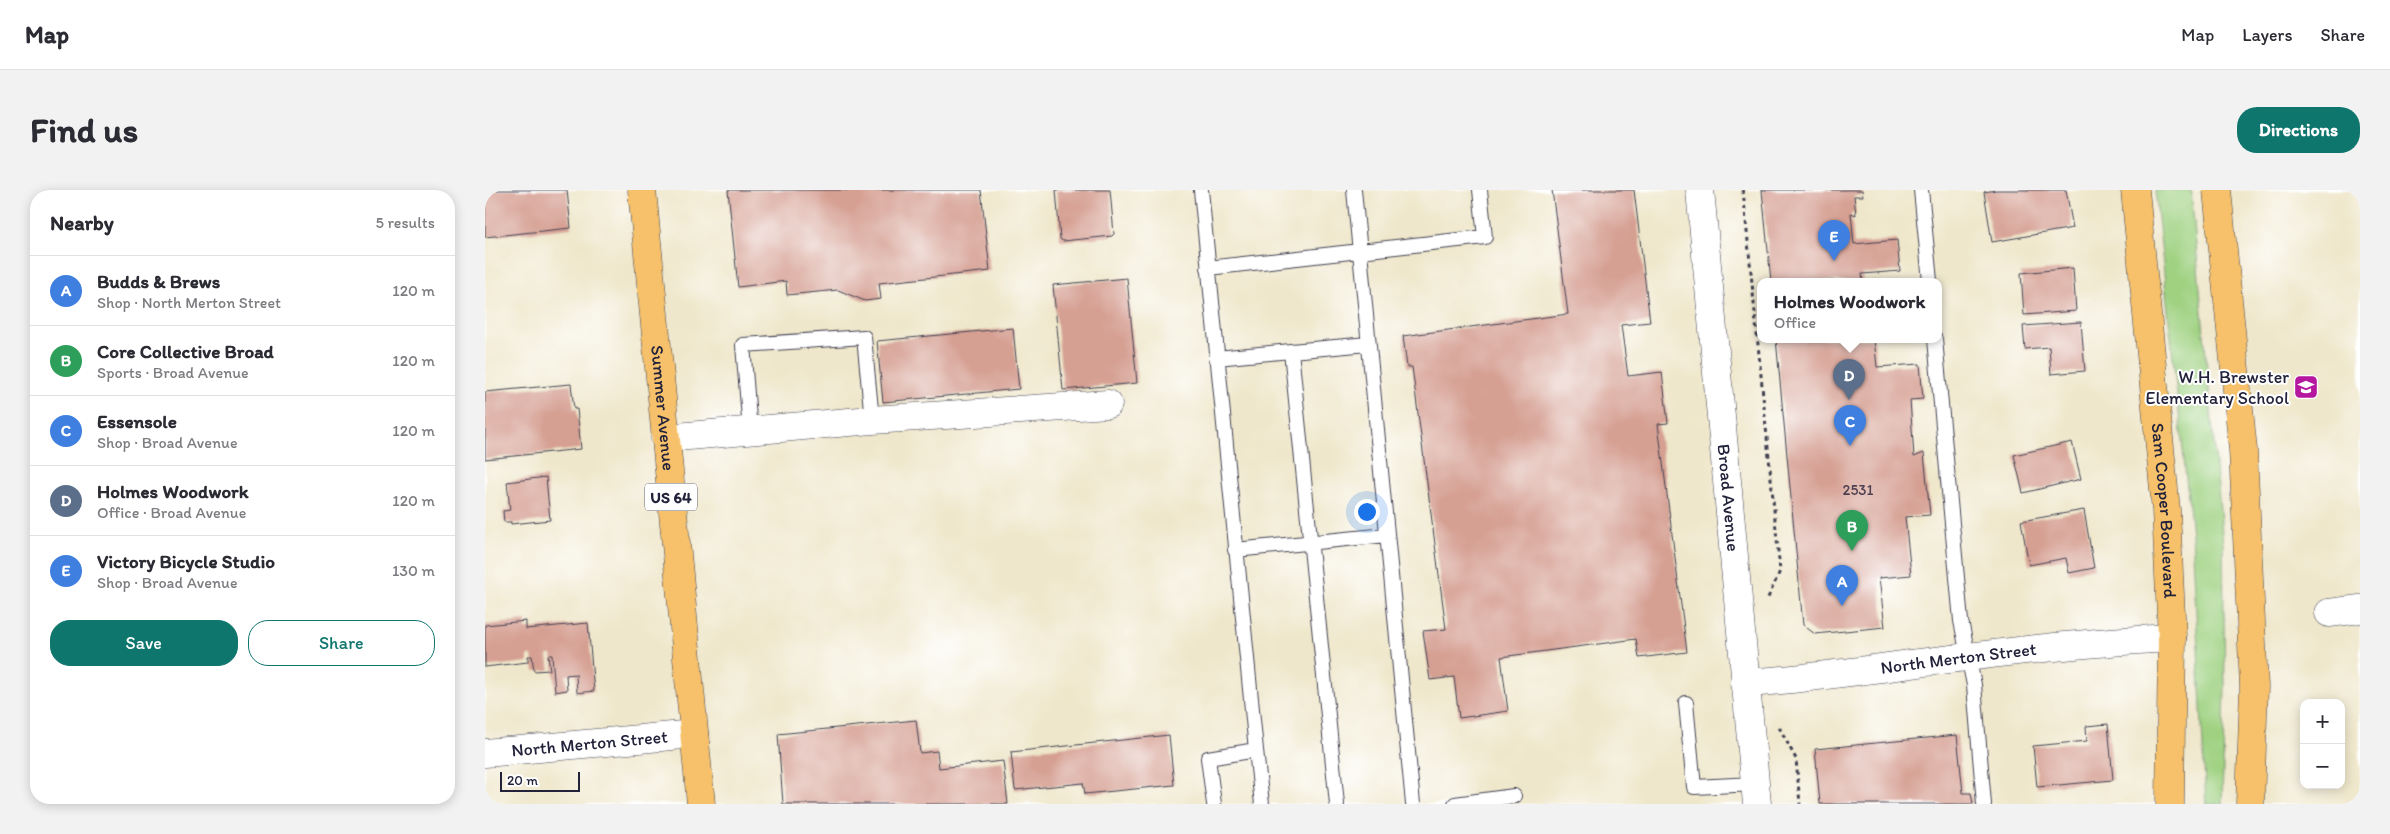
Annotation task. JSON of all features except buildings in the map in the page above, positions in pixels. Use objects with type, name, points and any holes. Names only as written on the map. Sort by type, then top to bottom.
[{"type":"main road","name":"Summer Avenue","points":[[642,190],[701,804]]},
{"type":"main road","name":"Sam Cooper Boulevard","points":[[2135,190],[2166,510],[2172,638],[2170,804]]},
{"type":"main road","points":[[2217,190],[2243,450],[2254,687],[2250,804]]},
{"type":"street","name":"Broad Avenue","points":[[1700,190],[1756,794]]},
{"type":"street","points":[[665,438],[872,420],[1108,404]]},
{"type":"street","points":[[2329,613],[2360,609]]},
{"type":"street","name":"North Merton Street","points":[[1745,683],[1792,679],[1969,656],[2130,640],[2172,638]]},
{"type":"street","name":"North Merton Street","points":[[485,753],[694,734]]},
{"type":"lane","points":[[1201,190],[1235,550],[1262,804]]},
{"type":"lane","points":[[1354,190],[1413,804]]},
{"type":"lane","points":[[1208,268],[1485,237],[1480,190]]},
{"type":"lane","points":[[1921,190],[1930,278]]},
{"type":"lane","points":[[750,431],[743,345],[864,337],[872,420]]},
{"type":"lane","points":[[1935,343],[1961,621],[1974,685],[1984,804]]},
{"type":"lane","points":[[1217,358],[1368,344]]},
{"type":"lane","points":[[1291,351],[1337,804]]},
{"type":"lane","points":[[1235,550],[1387,535]]},
{"type":"lane","points":[[1686,704],[1694,788],[1756,794]]},
{"type":"lane","points":[[1214,804],[1208,758],[1255,750]]},
{"type":"lane","points":[[1455,804],[1515,796]]},
{"type":"path","points":[[1743,190],[1757,334]]},
{"type":"path","points":[[1758,343],[1780,571],[1765,603]]},
{"type":"path","points":[[1778,726],[1796,759],[1800,804]]},
{"type":"green space","points":[[2155,190],[2191,190],[2223,544],[2225,685],[2222,804],[2206,804],[2192,534]]},
{"type":"place","name":"Victory Bicycle Studio","points":[[1834,261]]},
{"type":"place","name":"W.H. Brewster Elementary School","points":[[2306,387]]},
{"type":"place","name":"Holmes Woodwork","points":[[1849,400]]},
{"type":"place","name":"Essensole","points":[[1850,446]]},
{"type":"place","name":"Core Collective Broad","points":[[1852,551]]},
{"type":"place","name":"Budds & Brews","points":[[1842,606]]}]
